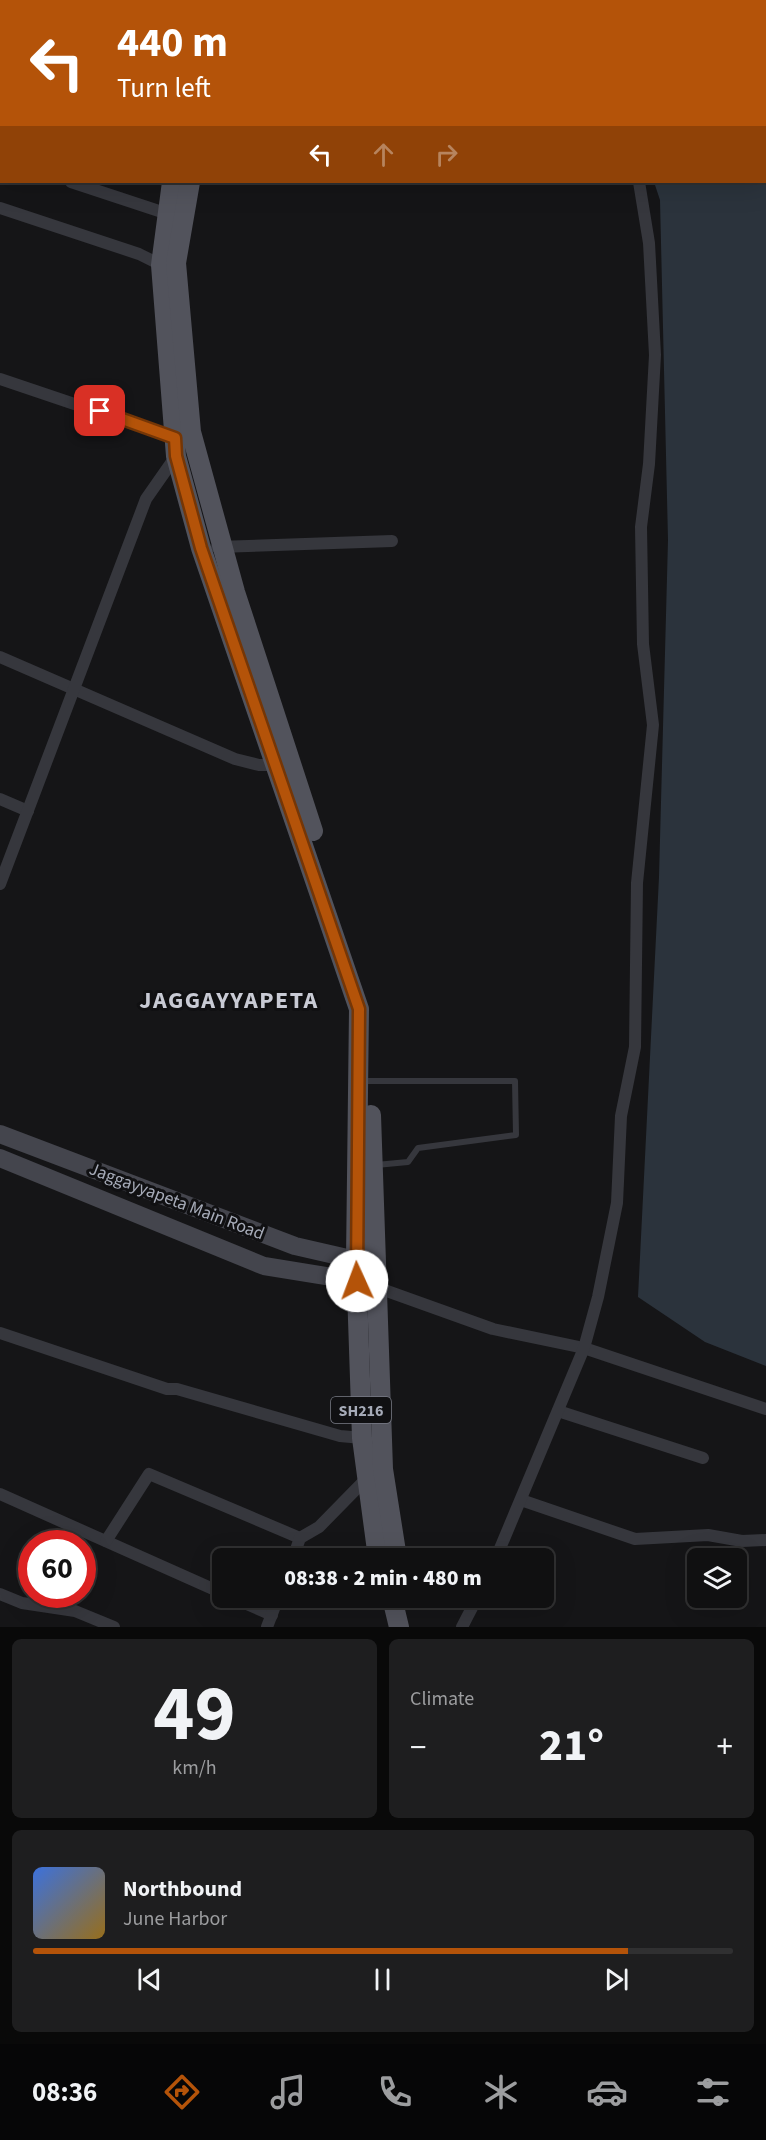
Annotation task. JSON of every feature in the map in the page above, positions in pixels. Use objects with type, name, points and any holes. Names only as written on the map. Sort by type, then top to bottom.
[{"type":"main road","points":[[172,183],[161,265],[176,447],[201,548],[359,1009],[364,1081]]},
{"type":"main road","points":[[190,183],[176,263],[191,432],[235,592],[369,1000],[364,1081],[366,1284],[383,1469],[395,1548]]},
{"type":"main road","name":"Jaggayyapeta Main Road","points":[[0,1134],[295,1246],[356,1260]]},
{"type":"main road","points":[[0,1158],[264,1266],[366,1284]]},
{"type":"main road","points":[[356,1260],[364,1166]]},
{"type":"main road","name":"SH216","points":[[356,1260],[366,1284],[362,1438],[377,1548]]},
{"type":"main road","points":[[394,1608],[399,1627]]},
{"type":"street","points":[[73,183],[168,214]]},
{"type":"street","points":[[500,1548],[584,1348],[598,1297],[617,1203],[621,1116],[635,1047],[637,883],[653,725],[643,644],[641,527],[649,464],[655,355],[649,243],[639,183]]},
{"type":"street","points":[[0,207],[139,254],[161,265]]},
{"type":"street","points":[[0,378],[176,447],[146,499],[0,884]]},
{"type":"street","points":[[201,548],[392,541]]},
{"type":"street","points":[[0,657],[235,759],[259,765],[276,765]]},
{"type":"street","points":[[0,799],[27,811]]},
{"type":"street","points":[[366,1284],[493,1329],[584,1348],[766,1409]]},
{"type":"street","points":[[0,1333],[167,1389],[177,1389],[339,1436],[362,1438]]},
{"type":"street","points":[[558,1410],[703,1458]]},
{"type":"street","points":[[106,1541],[149,1474],[300,1538]]},
{"type":"street","points":[[296,1548],[300,1538],[319,1527],[368,1477]]},
{"type":"street","points":[[0,1494],[212,1589]]},
{"type":"street","points":[[521,1500],[635,1539],[708,1535],[742,1541],[766,1540]]},
{"type":"street","points":[[0,1594],[22,1602],[75,1611],[114,1627]]},
{"type":"street","points":[[256,1608],[272,1615]]},
{"type":"street","points":[[267,1627],[274,1608]]},
{"type":"street","points":[[462,1627],[472,1608]]},
{"type":"lane","points":[[364,1081],[515,1081],[516,1135],[418,1148],[408,1161],[364,1166]]},
{"type":"shaded area","points":[[654,183],[766,183],[766,1366],[705,1342],[638,1297],[659,877],[668,540],[660,200]]},
{"type":"district","name":"JAGGAYYAPETA","points":[[229,1000]]},
{"type":"route","points":[[100,411],[175,438],[176,456],[201,548],[327,910],[359,1009],[357,1281]]}]
